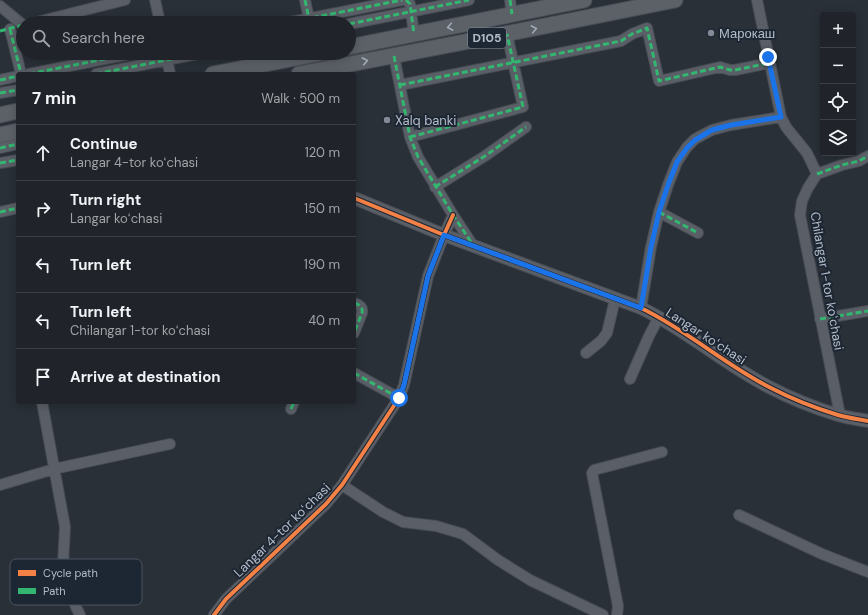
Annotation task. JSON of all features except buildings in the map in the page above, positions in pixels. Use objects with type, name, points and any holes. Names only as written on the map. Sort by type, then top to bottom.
[{"type":"main road","name":"D105","points":[[356,46],[414,34],[511,7],[584,0]]},
{"type":"main road","name":"D105","points":[[310,72],[675,0]]},
{"type":"main road","points":[[223,72],[285,60]]},
{"type":"main road","points":[[0,115],[16,112]]},
{"type":"main road","points":[[0,135],[16,132]]},
{"type":"street","points":[[61,16],[125,0]]},
{"type":"street","points":[[155,0],[158,16]]},
{"type":"street","points":[[305,0],[308,16]]},
{"type":"street","points":[[323,16],[402,0]]},
{"type":"street","points":[[406,0],[410,4],[414,34]]},
{"type":"street","points":[[356,23],[469,0]]},
{"type":"street","points":[[757,0],[781,117],[786,127],[807,153],[817,174],[842,165],[859,161],[868,156]]},
{"type":"street","points":[[0,6],[16,19]]},
{"type":"street","points":[[16,27],[5,30],[20,72]]},
{"type":"street","points":[[400,85],[621,40],[647,28],[659,80],[720,67],[735,70],[769,63]]},
{"type":"street","points":[[410,137],[523,107],[507,34]]},
{"type":"street","points":[[394,56],[410,137],[418,157],[453,216],[474,246]]},
{"type":"street","points":[[39,72],[100,60]]},
{"type":"street","points":[[104,72],[151,60]]},
{"type":"street","points":[[168,60],[170,72]]},
{"type":"street","points":[[0,80],[16,76]]},
{"type":"street","points":[[0,93],[16,90]]},
{"type":"street","points":[[641,308],[651,247],[659,212],[677,162],[687,148],[695,140],[712,130],[731,125],[781,117]]},
{"type":"street","points":[[435,187],[485,156],[526,126]]},
{"type":"street","points":[[0,148],[16,144]]},
{"type":"street","points":[[0,163],[16,160]]},
{"type":"street","name":"Chilangar 1-tor koʻchasi","points":[[817,174],[802,201],[800,215],[840,415]]},
{"type":"street","name":"Langar koʻchasi","points":[[356,199],[444,235],[641,308],[659,317],[730,364],[770,388],[809,405],[840,415],[866,419]]},
{"type":"street","points":[[0,212],[16,208]]},
{"type":"street","points":[[659,212],[698,233]]},
{"type":"street","name":"Langar 4-tor koʻchasi","points":[[214,615],[226,599],[326,504],[342,486],[399,398],[404,385],[428,276],[453,216]]},
{"type":"street","points":[[586,353],[601,341],[607,333],[615,299]]},
{"type":"street","points":[[356,303],[359,304],[361,307],[362,313],[356,328]]},
{"type":"street","points":[[820,319],[868,311]]},
{"type":"street","points":[[630,379],[659,317]]},
{"type":"street","points":[[356,374],[399,398]]},
{"type":"street","points":[[42,404],[65,527],[63,559]]},
{"type":"street","points":[[0,485],[54,469],[170,444]]},
{"type":"street","points":[[617,615],[618,606],[592,473],[594,470],[662,452]]},
{"type":"street","points":[[342,486],[403,522],[436,526],[462,534],[498,560],[530,580],[603,615]]},
{"type":"street","points":[[739,515],[822,554],[868,572]]},
{"type":"street","points":[[76,605],[80,615]]},
{"type":"marked path","points":[[305,0],[308,16]]},
{"type":"marked path","points":[[321,16],[402,0]]},
{"type":"marked path","points":[[406,0],[410,4],[414,34]]},
{"type":"marked path","points":[[356,23],[469,0]]},
{"type":"marked path","points":[[510,0],[512,14]]},
{"type":"marked path","points":[[0,31],[16,27]]},
{"type":"marked path","points":[[400,85],[621,41],[632,34],[647,28],[659,81],[720,67],[735,70],[769,63]]},
{"type":"marked path","points":[[10,29],[16,54]]},
{"type":"marked path","points":[[410,137],[523,107],[507,34]]},
{"type":"marked path","points":[[394,56],[410,137],[418,157],[473,245]]},
{"type":"marked path","points":[[18,60],[21,72]]},
{"type":"marked path","points":[[39,72],[100,60]]},
{"type":"marked path","points":[[106,72],[167,60]]},
{"type":"marked path","points":[[0,80],[16,76]]},
{"type":"marked path","points":[[0,93],[16,90]]},
{"type":"marked path","points":[[435,187],[485,156],[526,127]]},
{"type":"marked path","points":[[0,148],[16,144]]},
{"type":"marked path","points":[[817,174],[842,165],[859,161],[868,156]]},
{"type":"marked path","points":[[0,163],[16,160]]},
{"type":"marked path","points":[[0,212],[16,208]]},
{"type":"marked path","points":[[659,212],[698,233]]},
{"type":"marked path","points":[[356,304],[361,306],[362,309],[362,313],[356,328]]},
{"type":"marked path","points":[[820,319],[868,311]]},
{"type":"marked path","points":[[356,374],[399,398]]},
{"type":"marked path","points":[[291,409],[293,404]]},
{"type":"cycle path","points":[[356,199],[444,235],[641,308],[674,327],[754,379],[779,392],[829,412],[868,421]]},
{"type":"cycle path","points":[[214,615],[226,599],[326,504],[342,485],[399,398],[404,385],[428,276],[453,215]]},
{"type":"place","name":"Марокаш","points":[[711,33]]},
{"type":"place","name":"Xalq banki","points":[[387,120]]},
{"type":"route","points":[[399,398],[404,385],[428,276],[444,235],[641,308],[651,247],[659,212],[677,162],[687,148],[695,140],[712,130],[731,125],[781,117],[768,57]]}]
